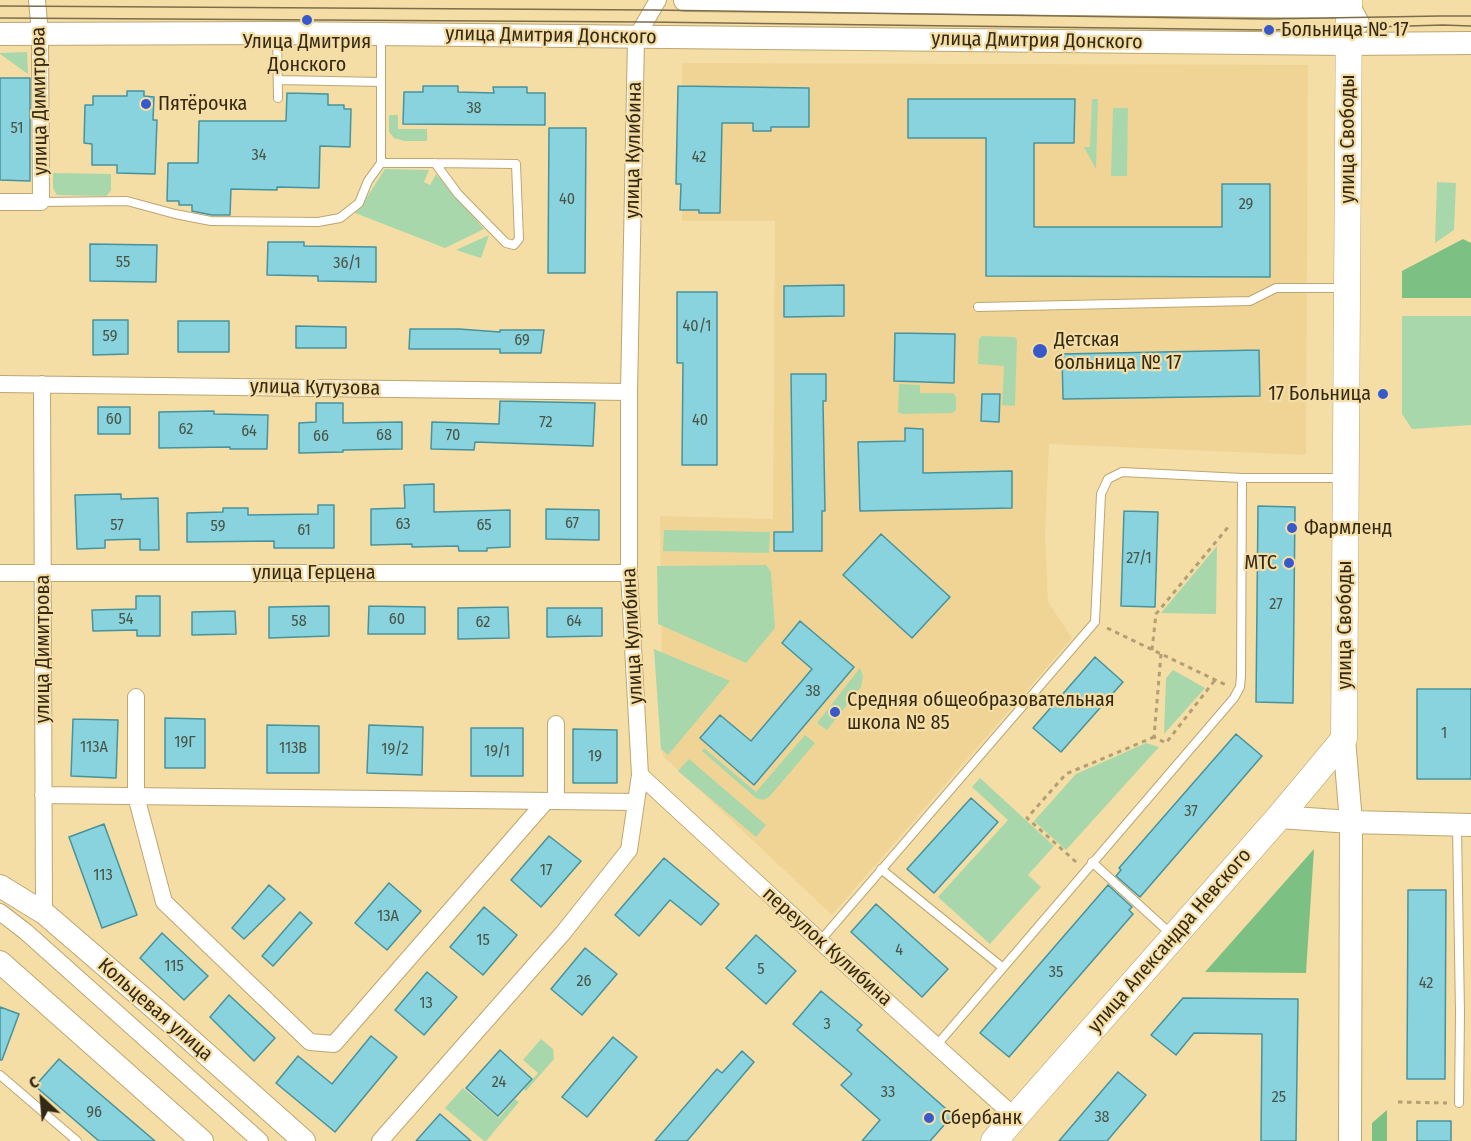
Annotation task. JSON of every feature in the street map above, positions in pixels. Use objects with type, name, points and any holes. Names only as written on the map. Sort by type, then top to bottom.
[{"type":"main road","name":"улица Свободы","points":[[1344,739],[1347,288],[1359,44],[1349,4]]},
{"type":"main road","name":"улица Александра Невского","points":[[994,1141],[1279,817],[1344,739]]},
{"type":"street","name":"улица Димитрова","points":[[37,0],[40,34],[41,202]]},
{"type":"street","points":[[636,38],[658,0]]},
{"type":"street","name":"улица Дмитрия Донского","points":[[685,0],[1349,4]]},
{"type":"street","name":"улица Дмитрия Донского","points":[[0,34],[277,33],[636,38],[1471,43]]},
{"type":"street","name":"улица Кулибина","points":[[380,1141],[563,933],[629,850],[640,775],[629,573],[629,392],[636,38]]},
{"type":"street","points":[[0,202],[41,202]]},
{"type":"street","name":"улица Кутузова","points":[[0,384],[629,392]]},
{"type":"street","name":"улица Димитрова","points":[[42,384],[44,913]]},
{"type":"street","name":"улица Герцена","points":[[0,573],[629,573]]},
{"type":"street","points":[[135,697],[136,796],[164,902],[310,1042],[334,1044],[551,801],[556,724]]},
{"type":"street","name":"улица Свободы","points":[[1344,739],[1350,822],[1350,1141]]},
{"type":"street","name":"переулок Кулибина","points":[[640,775],[1016,1117]]},
{"type":"street","points":[[44,795],[636,802]]},
{"type":"street","points":[[1279,817],[1350,822],[1464,824]]},
{"type":"street","name":"Кольцевая улица","points":[[0,886],[44,913],[304,1141]]},
{"type":"street","points":[[0,912],[26,932],[260,1141]]},
{"type":"street","points":[[0,962],[202,1141]]},
{"type":"lane","points":[[277,33],[278,98]]},
{"type":"lane","points":[[41,202],[127,201],[211,221],[318,222],[340,218],[359,203],[368,181],[381,163],[381,34]]},
{"type":"lane","points":[[278,80],[381,82]]},
{"type":"lane","points":[[381,163],[516,164],[519,238],[514,245],[506,243],[458,194],[435,164]]},
{"type":"lane","points":[[978,307],[1250,301],[1276,288],[1347,288]]},
{"type":"lane","points":[[820,941],[1095,622],[1101,494],[1108,479],[1122,472],[1242,478],[1346,478]]},
{"type":"lane","points":[[936,1046],[1238,691],[1241,676],[1242,478]]},
{"type":"lane","points":[[1459,1103],[1464,824]]},
{"type":"lane","points":[[1092,862],[1174,937]]},
{"type":"lane","points":[[882,869],[1002,967]]},
{"type":"lane","points":[[1460,1013],[1471,1013]]},
{"type":"lane","points":[[0,1075],[77,1141]]},
{"type":"path","points":[[1152,650],[1156,614],[1242,511]]},
{"type":"path","points":[[1095,622],[1238,691]]},
{"type":"path","points":[[1154,736],[1161,654]]},
{"type":"path","points":[[1154,736],[1166,743],[1215,680]]},
{"type":"path","points":[[1085,871],[1027,818],[1066,774],[1154,736]]},
{"type":"path","points":[[1398,1102],[1459,1103]]},
{"type":"shaded area","name":"Детская больница № 17","points":[[682,63],[1308,65],[1306,455],[1049,444],[1045,532],[1048,602],[1072,638],[832,915],[663,756],[660,516],[773,519],[775,221],[682,221]]},
{"type":"green space","points":[[27,52],[28,74],[0,54],[0,53]]},
{"type":"green space","points":[[1092,99],[1098,99],[1096,169],[1084,147],[1090,147]]},
{"type":"green space","points":[[1113,108],[1128,108],[1127,176],[1111,176]]},
{"type":"green space","points":[[389,115],[398,115],[398,129],[427,129],[427,141],[404,141],[394,138],[389,132]]},
{"type":"green space","points":[[385,169],[429,170],[424,182],[430,185],[436,174],[484,229],[445,248],[355,213]]},
{"type":"green space","points":[[53,173],[111,174],[111,190],[106,196],[57,195],[53,188]]},
{"type":"green space","points":[[1437,182],[1456,183],[1454,230],[1435,243]]},
{"type":"green space","points":[[489,235],[481,258],[456,250]]},
{"type":"green space","points":[[1463,239],[1471,243],[1471,298],[1402,298],[1402,271]]},
{"type":"green space","points":[[1402,316],[1471,316],[1471,425],[1412,429],[1402,414]]},
{"type":"green space","points":[[982,336],[1015,337],[1017,340],[1015,406],[1002,405],[1004,366],[978,364],[979,339]]},
{"type":"green space","points":[[899,384],[920,385],[920,393],[953,393],[956,397],[956,410],[952,413],[902,414],[898,412]]},
{"type":"green space","points":[[664,530],[770,532],[769,553],[663,551]]},
{"type":"green space","points":[[1217,546],[1216,614],[1161,613]]},
{"type":"green space","points":[[766,565],[771,572],[775,628],[746,663],[658,624],[657,566]]},
{"type":"green space","points":[[654,649],[730,681],[668,755],[661,749]]},
{"type":"green space","points":[[860,668],[863,676],[861,687],[827,730],[817,723]]},
{"type":"green space","points":[[1173,670],[1205,688],[1164,734],[1166,678]]},
{"type":"green space","points":[[805,735],[815,743],[769,797],[763,800],[756,798],[702,751],[704,748],[756,792]]},
{"type":"green space","points":[[1146,743],[1159,747],[1066,850],[1034,821],[1076,774]]},
{"type":"green space","points":[[689,759],[766,825],[756,837],[678,771]]},
{"type":"green space","points":[[980,778],[1054,846],[1028,875],[1041,887],[990,944],[938,897],[1008,820],[972,787]]},
{"type":"green space","points":[[1314,849],[1306,973],[1205,972]]},
{"type":"green space","points":[[541,1039],[553,1049],[554,1059],[526,1091],[524,1089],[538,1073],[523,1060]]},
{"type":"green space","points":[[463,1088],[499,1118],[515,1099],[519,1102],[486,1141],[445,1108]]},
{"type":"green space","points":[[1387,1110],[1387,1141],[1372,1141],[1372,1123]]},
{"type":"building","points":[[0,78],[30,78],[30,181],[0,180]]},
{"type":"building","points":[[423,86],[458,86],[458,92],[494,93],[493,87],[527,87],[527,93],[545,93],[545,125],[403,124],[404,92],[423,92]]},
{"type":"building","points":[[678,86],[809,88],[809,127],[771,127],[771,131],[753,131],[753,123],[722,123],[720,213],[680,210],[681,184],[676,184]]},
{"type":"building","points":[[127,91],[144,91],[144,96],[154,97],[153,120],[157,120],[155,174],[117,173],[117,165],[92,165],[92,144],[84,143],[85,105],[93,105],[93,96],[127,96]]},
{"type":"building","points":[[287,93],[328,94],[328,105],[344,105],[344,109],[351,109],[350,147],[320,146],[319,188],[231,189],[230,215],[212,215],[192,211],[192,205],[179,205],[179,201],[167,201],[168,163],[198,163],[199,121],[286,121]]},
{"type":"building","points":[[908,99],[1075,99],[1074,143],[1034,143],[1034,227],[1222,227],[1222,184],[1270,184],[1270,277],[986,276],[986,138],[908,138]]},
{"type":"building","points":[[549,128],[586,128],[585,273],[548,273]]},
{"type":"building","points":[[268,242],[304,242],[304,246],[376,247],[376,282],[318,281],[318,276],[267,275]]},
{"type":"building","points":[[90,244],[157,245],[156,282],[90,281]]},
{"type":"building","points":[[844,285],[844,316],[784,317],[784,286]]},
{"type":"building","points":[[677,292],[717,292],[717,465],[682,465],[683,363],[677,363]]},
{"type":"building","points":[[93,320],[128,320],[128,354],[93,355]]},
{"type":"building","points":[[178,321],[229,321],[229,352],[178,352]]},
{"type":"building","points":[[296,326],[346,327],[346,348],[296,348]]},
{"type":"building","points":[[410,329],[500,332],[500,330],[544,330],[541,353],[500,353],[500,349],[409,349]]},
{"type":"building","points":[[895,333],[955,334],[954,383],[894,381]]},
{"type":"building","points":[[1259,350],[1260,396],[1063,399],[1062,354]]},
{"type":"building","points":[[791,374],[826,374],[826,401],[823,401],[825,511],[822,511],[822,551],[774,551],[774,532],[793,532]]},
{"type":"building","points":[[982,394],[1000,394],[999,422],[981,421]]},
{"type":"building","points":[[500,401],[595,403],[593,446],[475,442],[474,450],[431,449],[432,422],[499,424]]},
{"type":"building","points":[[316,403],[343,403],[343,423],[402,422],[402,449],[299,453],[299,423],[316,422]]},
{"type":"building","points":[[98,407],[130,407],[130,434],[98,434]]},
{"type":"building","points":[[214,411],[214,414],[268,415],[267,449],[159,448],[159,412]]},
{"type":"building","points":[[905,428],[923,429],[923,473],[1012,471],[1012,508],[860,511],[858,442],[905,441]]},
{"type":"building","points":[[434,484],[434,512],[510,510],[510,547],[487,548],[487,551],[459,551],[458,546],[371,545],[371,509],[405,508],[404,485]]},
{"type":"building","points":[[121,494],[121,499],[158,498],[159,550],[140,550],[140,539],[105,540],[105,548],[77,549],[75,495]]},
{"type":"building","points":[[318,505],[334,505],[334,548],[274,548],[274,541],[187,542],[187,513],[223,512],[223,508],[248,508],[248,515],[318,514]]},
{"type":"building","points":[[1258,506],[1295,507],[1293,703],[1256,702]]},
{"type":"building","points":[[546,509],[599,510],[599,540],[546,539]]},
{"type":"building","points":[[1124,511],[1158,512],[1155,607],[1121,606]]},
{"type":"building","points":[[881,534],[950,597],[912,638],[843,575]]},
{"type":"building","points":[[136,596],[160,596],[160,636],[137,636],[137,630],[93,631],[92,610],[136,609]]},
{"type":"building","points":[[329,606],[329,636],[269,638],[269,607]]},
{"type":"building","points":[[369,606],[425,607],[425,634],[368,634]]},
{"type":"building","points":[[508,607],[509,638],[458,639],[458,608]]},
{"type":"building","points":[[547,608],[602,608],[602,636],[547,637]]},
{"type":"building","points":[[235,611],[236,634],[192,635],[192,612]]},
{"type":"building","points":[[800,621],[854,667],[754,785],[700,738],[720,715],[751,741],[812,669],[782,643]]},
{"type":"building","points":[[1095,657],[1123,682],[1061,752],[1033,728]]},
{"type":"building","points":[[1417,689],[1471,689],[1471,779],[1417,779]]},
{"type":"building","points":[[165,718],[205,719],[205,768],[165,768]]},
{"type":"building","points":[[73,719],[118,720],[116,778],[71,776]]},
{"type":"building","points":[[267,725],[319,726],[319,773],[267,773]]},
{"type":"building","points":[[369,725],[423,727],[422,775],[367,773]]},
{"type":"building","points":[[471,728],[523,728],[523,776],[471,776]]},
{"type":"building","points":[[573,729],[617,730],[617,783],[573,783]]},
{"type":"building","points":[[1236,734],[1262,756],[1140,897],[1116,876],[1121,870],[1119,868]]},
{"type":"building","points":[[971,798],[998,822],[934,893],[907,869]]},
{"type":"building","points":[[104,824],[137,915],[102,928],[69,837]]},
{"type":"building","points":[[549,836],[581,861],[541,907],[511,880]]},
{"type":"building","points":[[664,858],[719,904],[701,925],[670,900],[639,936],[615,915]]},
{"type":"building","points":[[389,883],[421,911],[387,950],[355,923]]},
{"type":"building","points":[[269,885],[285,899],[244,939],[232,928]]},
{"type":"building","points":[[1108,885],[1132,907],[1129,910],[1133,914],[1009,1057],[980,1033]]},
{"type":"building","points":[[1408,890],[1446,890],[1445,1079],[1407,1079]]},
{"type":"building","points":[[876,904],[948,969],[922,997],[851,932]]},
{"type":"building","points":[[484,907],[517,935],[483,975],[450,947]]},
{"type":"building","points":[[300,912],[312,923],[273,966],[262,956]]},
{"type":"building","points":[[162,933],[208,976],[184,1000],[140,958]]},
{"type":"building","points":[[756,935],[796,971],[766,1004],[726,968]]},
{"type":"building","points":[[585,948],[617,974],[582,1015],[551,989]]},
{"type":"building","points":[[427,972],[457,997],[424,1035],[395,1010]]},
{"type":"building","points":[[821,991],[862,1025],[857,1030],[953,1115],[930,1141],[862,1141],[880,1120],[841,1085],[852,1074],[793,1024]]},
{"type":"building","points":[[229,995],[275,1038],[254,1061],[210,1017]]},
{"type":"building","points":[[1183,998],[1298,999],[1296,1141],[1261,1141],[1262,1034],[1194,1033],[1176,1055],[1151,1035]]},
{"type":"building","points":[[0,1007],[19,1014],[2,1060],[0,1060]]},
{"type":"building","points":[[371,1036],[397,1057],[335,1132],[276,1083],[298,1056],[332,1084]]},
{"type":"building","points":[[613,1037],[637,1057],[587,1117],[562,1097]]},
{"type":"building","points":[[500,1050],[532,1079],[498,1116],[466,1088]]},
{"type":"building","points":[[742,1051],[754,1062],[687,1141],[655,1141],[717,1069],[722,1073]]},
{"type":"building","points":[[59,1059],[155,1141],[99,1141],[35,1086]]},
{"type":"building","points":[[1118,1072],[1146,1095],[1107,1141],[1059,1141]]},
{"type":"building","points":[[440,1114],[471,1141],[416,1141]]},
{"type":"building","points":[[1417,1121],[1451,1121],[1451,1141],[1417,1141]]},
{"type":"tram line","points":[[0,6],[652,10],[1266,19],[1471,16]]},
{"type":"tram line","points":[[0,18],[646,22],[1269,30],[1471,26]]},
{"type":"place","name":"Улица Дмитрия Донского","points":[[307,20]]},
{"type":"place","name":"Больница № 17","points":[[1269,30]]},
{"type":"place","name":"Пятёрочка","points":[[146,104]]},
{"type":"place","name":"Детская больница № 17","points":[[1040,351]]},
{"type":"place","name":"17 Больница","points":[[1383,394]]},
{"type":"place","name":"Фармленд","points":[[1292,528]]},
{"type":"place","name":"МТС","points":[[1289,563]]},
{"type":"place","name":"Средняя общеобразовательная школа № 85","points":[[835,712]]},
{"type":"place","name":"Сбербанк","points":[[929,1118]]}]
